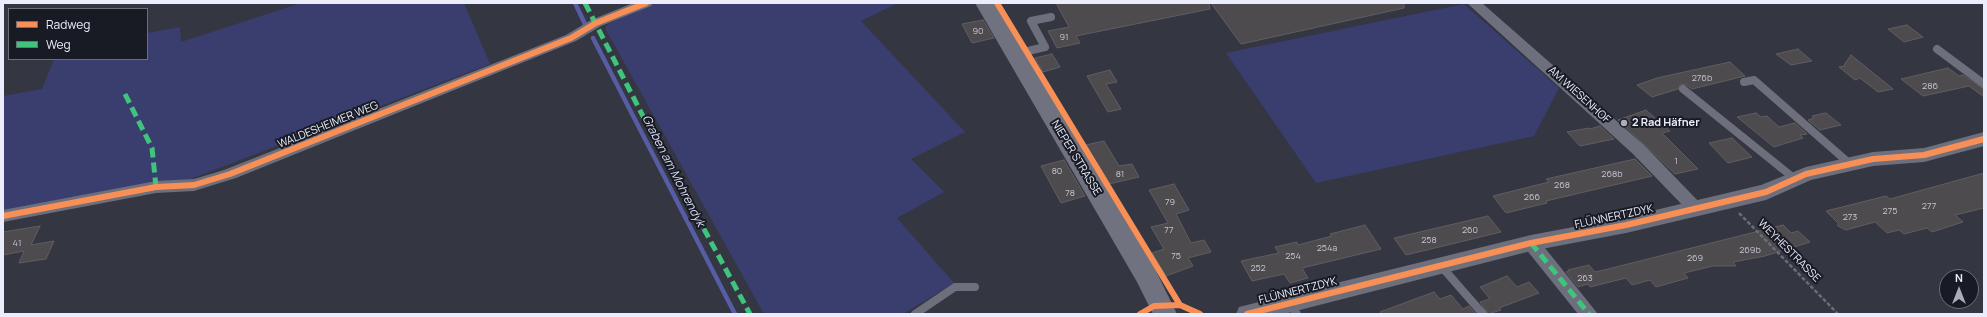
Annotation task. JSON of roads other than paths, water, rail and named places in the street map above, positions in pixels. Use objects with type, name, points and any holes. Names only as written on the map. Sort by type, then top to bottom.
[{"type":"main road","name":"NIEPER STRASSE","points":[[985,3],[1147,278],[1165,314]]},
{"type":"street","name":"WALDESHEIMER WEG","points":[[3,216],[156,187],[194,185],[230,174],[572,38],[596,23],[646,3]]},
{"type":"street","name":"AM WIESENHOF","points":[[1474,3],[1629,140],[1696,209]]},
{"type":"street","name":"FLÜNNERTZDYK","points":[[1247,314],[1293,309],[1441,266],[1531,243],[1614,228],[1766,192],[1794,179],[1850,164],[1873,159],[1924,155],[1984,139]]},
{"type":"street","points":[[1531,243],[1589,314]]},
{"type":"lane","points":[[1014,54],[1045,47],[1031,21],[1051,17]]},
{"type":"lane","points":[[1937,49],[1984,84]]},
{"type":"lane","points":[[1744,82],[1754,80],[1850,164]]},
{"type":"lane","points":[[1683,89],[1794,179]]},
{"type":"lane","points":[[1441,266],[1483,314]]},
{"type":"lane","points":[[915,314],[955,287],[975,287]]},
{"type":"waterway","name":"Graben am Mohrendyk","points":[[575,3],[585,24]]},
{"type":"waterway","name":"Graben am Mohrendyk","points":[[593,38],[735,314]]},
{"type":"place","name":"2 Rad Häfner","points":[[1624,123]]}]
